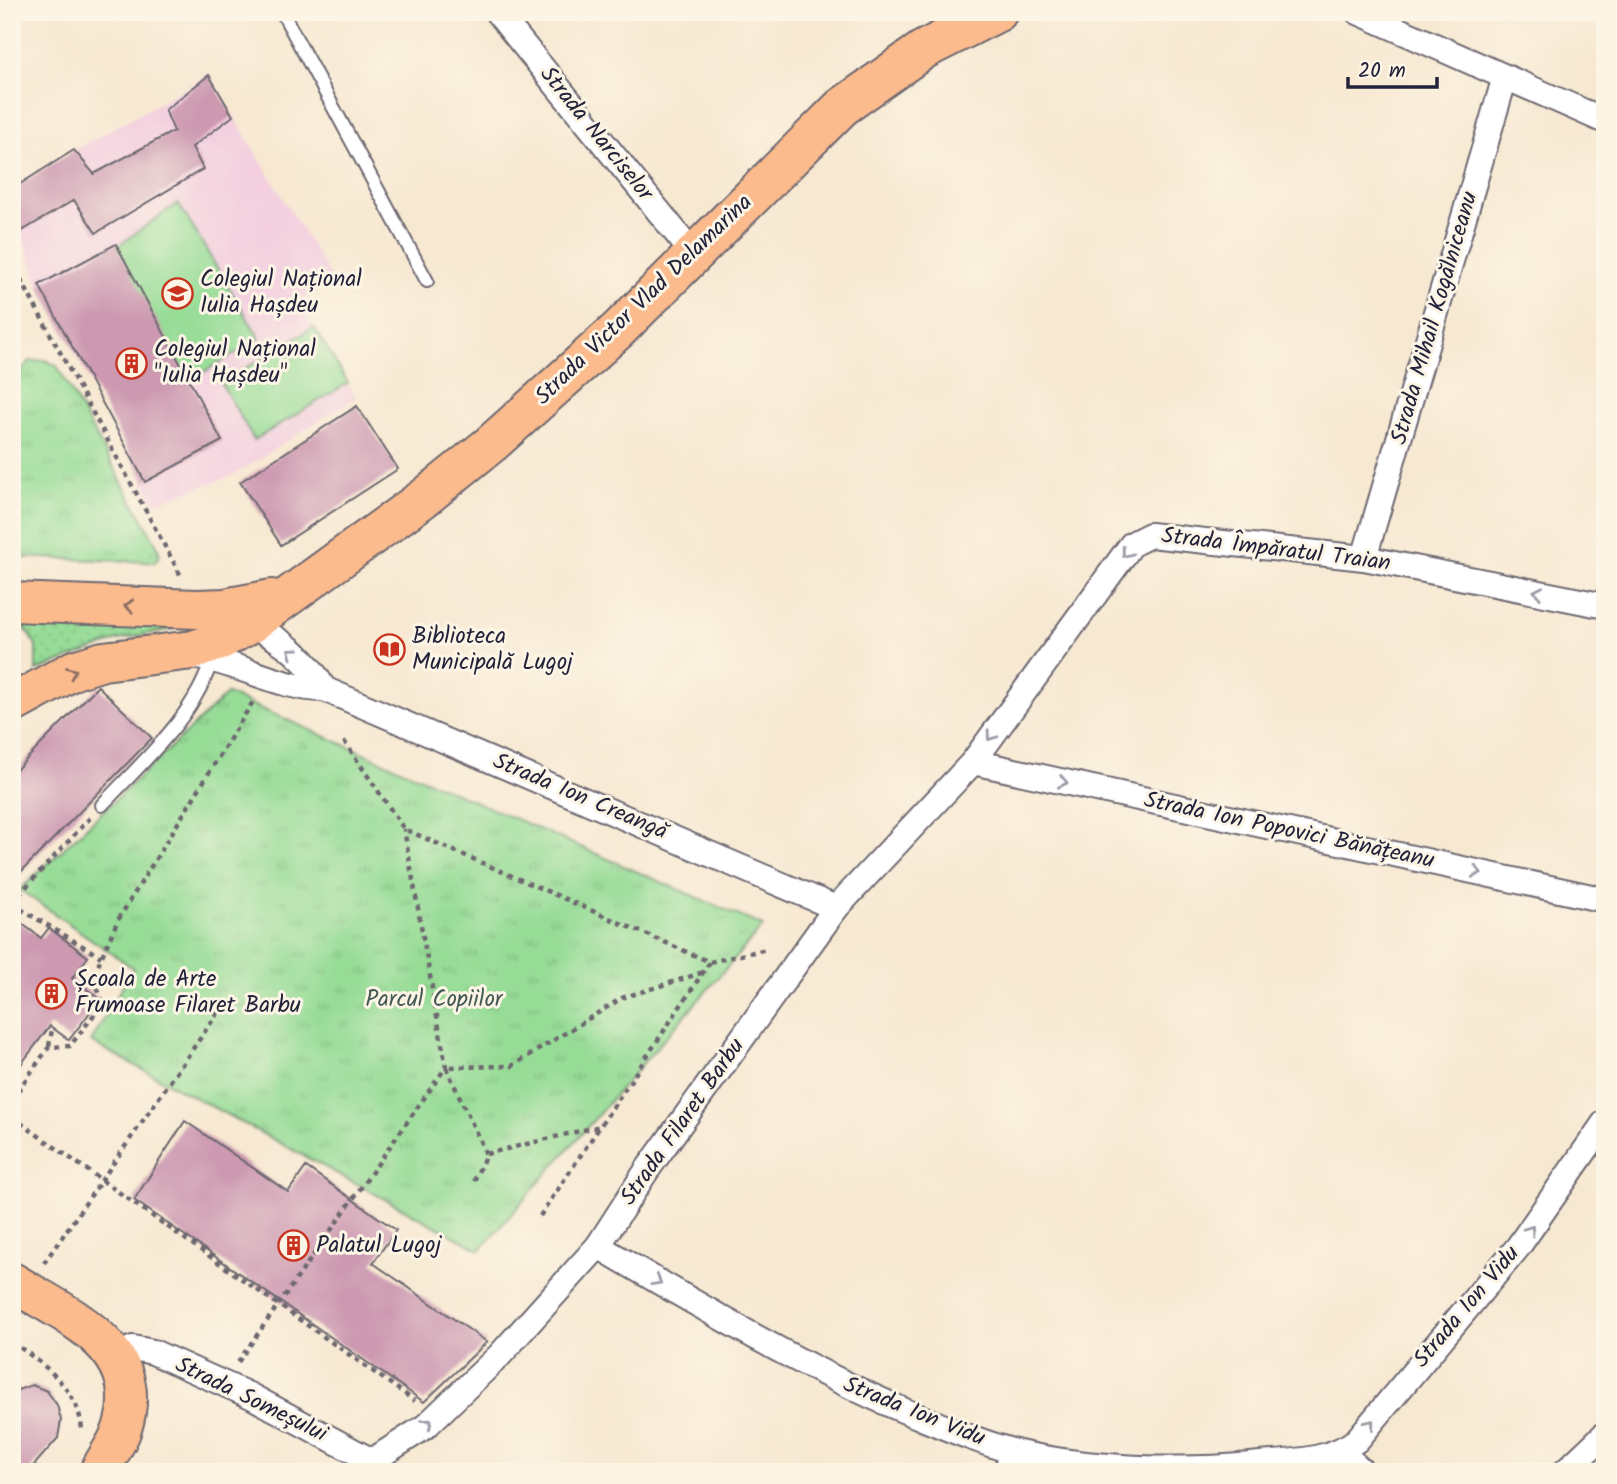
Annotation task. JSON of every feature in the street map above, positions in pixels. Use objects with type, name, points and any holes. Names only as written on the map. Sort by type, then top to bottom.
[{"type":"main road","name":"Strada Victor Vlad Delamarina","points":[[12,704],[74,670],[103,661],[214,650],[413,506],[491,444],[695,256],[803,143],[842,107],[923,50],[998,12]]},
{"type":"main road","name":"Strada Victor Vlad Delamarina","points":[[12,602],[190,594],[225,608],[291,594]]},
{"type":"main road","points":[[26,1276],[98,1335],[116,1356],[123,1373],[127,1402],[121,1431],[99,1472]]},
{"type":"street","name":"Strada Narciselor","points":[[497,12],[695,256]]},
{"type":"street","points":[[1357,12],[1605,121]]},
{"type":"street","name":"Strada Mihail Kogălniceanu","points":[[1364,558],[1505,77]]},
{"type":"street","name":"Strada Împăratul Traian","points":[[973,762],[1132,544],[1141,538],[1164,536],[1364,558],[1605,606]]},
{"type":"street","name":"Strada Ion Creangă","points":[[190,594],[250,624],[312,668],[324,689]]},
{"type":"street","name":"Strada Ion Creangă","points":[[214,650],[299,689],[324,689],[836,908]]},
{"type":"street","name":"Strada Ion Popovici Bănățeanu","points":[[973,762],[1605,900]]},
{"type":"street","name":"Strada Filaret Barbu","points":[[375,1466],[435,1418],[499,1356],[598,1247],[647,1170],[836,908],[973,762]]},
{"type":"street","name":"Strada Ion Vidu","points":[[598,1247],[724,1320],[848,1387],[937,1424],[1010,1462],[1044,1458],[1161,1469],[1240,1466],[1341,1452],[1356,1440],[1518,1247],[1605,1122]]},
{"type":"street","name":"Strada Someșului","points":[[116,1356],[133,1348],[153,1352],[251,1396],[375,1466]]},
{"type":"street","points":[[1565,1472],[1605,1434]]},
{"type":"street","points":[[1341,1452],[1363,1472]]},
{"type":"lane","points":[[282,12],[427,281]]},
{"type":"lane","points":[[102,805],[192,706],[204,685],[214,650]]},
{"type":"path","points":[[12,251],[20,278],[190,594]]},
{"type":"path","points":[[12,316],[20,278]]},
{"type":"path","points":[[83,985],[93,976],[118,920],[255,698]]},
{"type":"path","points":[[344,741],[404,829],[446,1067],[486,1154],[474,1181]]},
{"type":"path","points":[[101,957],[12,903],[102,805]]},
{"type":"path","points":[[404,829],[710,962],[767,949]]},
{"type":"path","points":[[540,1216],[710,962]]},
{"type":"path","points":[[446,1067],[512,1066],[622,998],[704,972]]},
{"type":"path","points":[[49,1046],[71,1046],[103,1003],[93,976]]},
{"type":"path","points":[[26,1276],[102,1181],[224,1004]]},
{"type":"path","points":[[12,1099],[49,1046],[52,1030]]},
{"type":"path","points":[[232,1372],[446,1067]]},
{"type":"path","points":[[12,1117],[426,1409]]},
{"type":"path","points":[[486,1154],[600,1126]]},
{"type":"path","points":[[12,1342],[41,1362],[63,1385],[77,1413],[82,1436]]},
{"type":"shaded area","name":"Colegiul Național Iulia Hașdeu","points":[[209,75],[333,281],[298,302],[356,397],[234,475],[155,503],[39,285],[12,206],[74,150]]},
{"type":"green space","points":[[178,203],[260,339],[185,383],[115,248]]},
{"type":"green space","points":[[314,327],[348,383],[254,440],[221,383]]},
{"type":"green space","points":[[45,360],[57,366],[157,545],[160,555],[155,562],[12,557],[12,397],[21,371],[30,361]]},
{"type":"green space","points":[[20,620],[170,626],[172,629],[118,640],[36,671],[36,646]]},
{"type":"green space","name":"Parcul Copiilor","points":[[227,694],[763,926],[480,1250],[91,1042],[133,968],[20,890]]},
{"type":"building","points":[[209,75],[233,116],[192,147],[203,169],[96,233],[74,200],[22,231],[12,206],[12,189],[74,150],[94,174],[174,131],[165,110]]},
{"type":"building","name":"Colegiul Național \"Iulia Hașdeu\"","points":[[116,244],[222,441],[145,482],[39,285]]},
{"type":"building","points":[[357,406],[398,469],[281,545],[240,482]]},
{"type":"building","points":[[98,686],[152,738],[12,881],[12,774]]},
{"type":"building","name":"Școala de Arte Frumoase Filaret Barbu","points":[[12,916],[41,938],[49,928],[88,957],[72,978],[100,999],[69,1040],[50,1026],[12,1076]]},
{"type":"building","name":"Palatul Lugoj","points":[[185,1121],[288,1192],[306,1167],[396,1230],[373,1263],[487,1342],[424,1402],[134,1200]]},
{"type":"building","points":[[32,1385],[47,1391],[57,1405],[61,1420],[58,1438],[28,1472],[12,1472],[12,1392]]},
{"type":"place","name":"Colegiul Național Iulia Hașdeu","points":[[177,293]]},
{"type":"place","name":"Colegiul Național \"Iulia Hașdeu\"","points":[[131,363]]},
{"type":"place","name":"Biblioteca Municipală Lugoj","points":[[389,650]]},
{"type":"place","name":"Școala de Arte Frumoase Filaret Barbu","points":[[52,993]]},
{"type":"place","name":"Palatul Lugoj","points":[[293,1246]]}]
